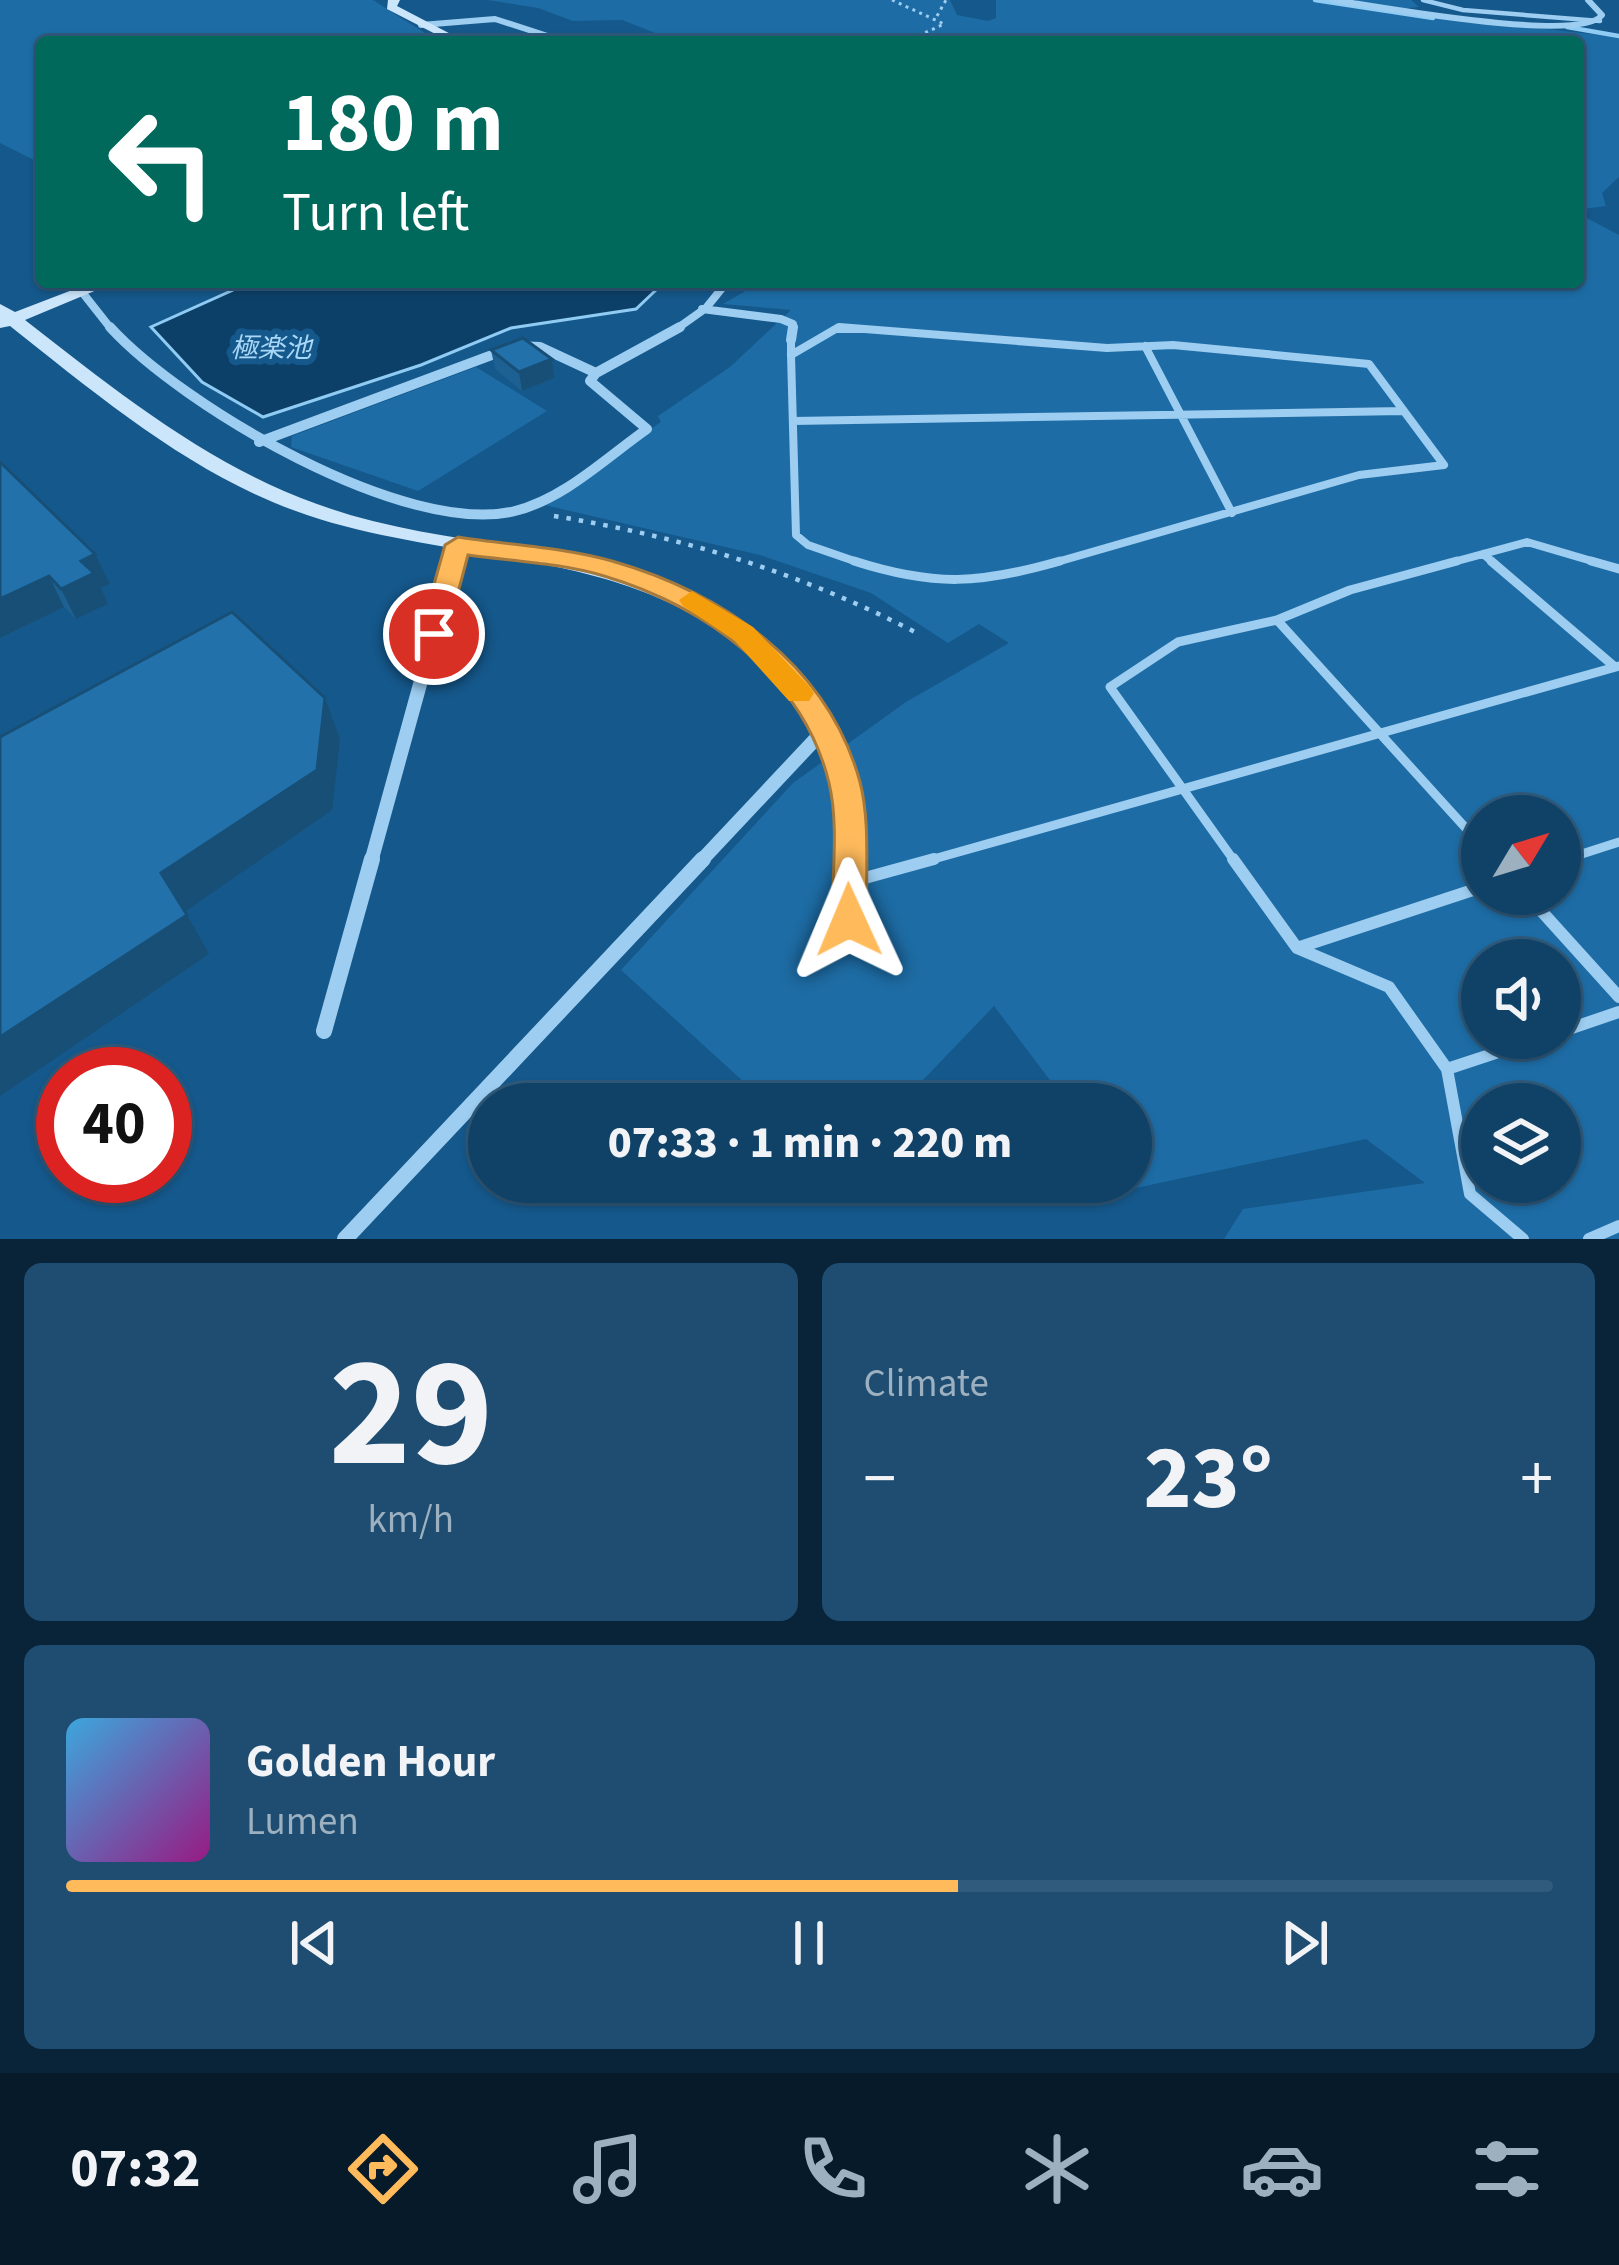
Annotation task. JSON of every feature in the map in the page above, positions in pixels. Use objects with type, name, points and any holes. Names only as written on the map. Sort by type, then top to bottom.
[{"type":"street","points":[[394,0],[391,7],[446,36]]},
{"type":"street","points":[[1333,0],[1490,22],[1600,21],[1602,15],[1588,0]]},
{"type":"street","points":[[421,25],[463,15],[516,18],[554,36]]},
{"type":"street","points":[[4,317],[92,288]]},
{"type":"street","points":[[82,292],[111,332],[174,390],[259,442],[423,505],[476,514],[518,511],[647,429],[590,381],[596,373],[655,342],[722,295],[725,288]]},
{"type":"street","points":[[701,308],[781,319],[793,324],[791,340]]},
{"type":"street","points":[[4,317],[110,399],[209,464],[311,510],[417,540],[605,567],[688,598],[744,633],[781,668],[825,729],[846,786],[849,920]]},
{"type":"street","points":[[259,442],[516,346],[540,347],[596,373]]},
{"type":"street","points":[[324,1031],[458,545]]},
{"type":"street","points":[[345,1239],[825,729]]},
{"type":"lane","points":[[1423,0],[1463,10],[1600,21]]},
{"type":"lane","points":[[791,340],[791,355],[796,535],[808,545],[928,584],[952,586],[997,579],[1359,475],[1444,465],[1369,364],[839,327],[791,355]]},
{"type":"lane","points":[[1145,346],[1232,513]]},
{"type":"lane","points":[[793,421],[1403,411]]},
{"type":"lane","points":[[1523,1239],[1470,1194],[1447,1069],[1389,987],[1297,948],[1110,687],[1178,642],[1277,620],[1350,590],[1526,542],[1619,569]]},
{"type":"lane","points":[[1483,554],[1618,668]]},
{"type":"lane","points":[[1277,620],[1461,823]]},
{"type":"lane","points":[[848,882],[1618,668]]},
{"type":"lane","points":[[1581,854],[1619,842]]},
{"type":"lane","points":[[1297,948],[1461,894]]},
{"type":"lane","points":[[1545,915],[1619,997]]},
{"type":"lane","points":[[1581,1025],[1619,1012]]},
{"type":"lane","points":[[1447,1069],[1477,1059]]},
{"type":"lane","points":[[1589,1239],[1619,1226]]},
{"type":"path","points":[[892,0],[906,10],[936,17],[942,27],[920,36]]},
{"type":"path","points":[[936,17],[946,0]]},
{"type":"path","points":[[518,511],[686,538],[768,563],[842,591],[916,633]]},
{"type":"shaded area","points":[[0,0],[373,0],[425,33],[36,36],[36,161],[0,143]]},
{"type":"shaded area","points":[[488,0],[950,0],[957,15],[988,21],[996,18],[996,0],[1411,0],[1419,7],[1376,11],[1619,37],[1619,177],[1602,193],[1606,206],[1584,209],[1584,36],[663,36],[622,20],[573,21],[538,8]]},
{"type":"shaded area","points":[[1584,217],[1619,235],[1619,1239],[1224,1239],[1243,1209],[1425,1183],[1366,1139],[1152,1185],[1152,1083],[1052,1083],[994,1006],[920,1083],[745,1083],[621,970],[793,783],[906,702],[1009,643],[979,624],[948,643],[871,593],[760,555],[540,504],[661,422],[658,416],[730,367],[791,310],[723,304],[751,288],[1584,288]]},
{"type":"shaded area","points":[[476,367],[547,411],[418,491],[291,447],[292,436]]},
{"type":"water","name":"極楽池","points":[[238,288],[656,290],[636,309],[511,328],[421,365],[263,417],[202,382],[151,327]]},
{"type":"building","points":[[523,338],[552,359],[519,372],[491,350]]},
{"type":"building","points":[[0,462],[95,554],[81,561],[94,573],[61,589],[49,576],[0,599]]},
{"type":"building","points":[[232,612],[325,698],[317,770],[161,873],[187,915],[0,1037],[0,737]]},
{"type":"waterway","points":[[1315,0],[1433,18]]},
{"type":"waterway","points":[[1567,27],[1619,36]]},
{"type":"slow traffic","points":[[692,600],[744,633],[781,668],[799,693]]},
{"type":"route","points":[[434,634],[458,545],[605,567],[688,598],[744,633],[781,668],[825,729],[846,786],[849,920]]}]
